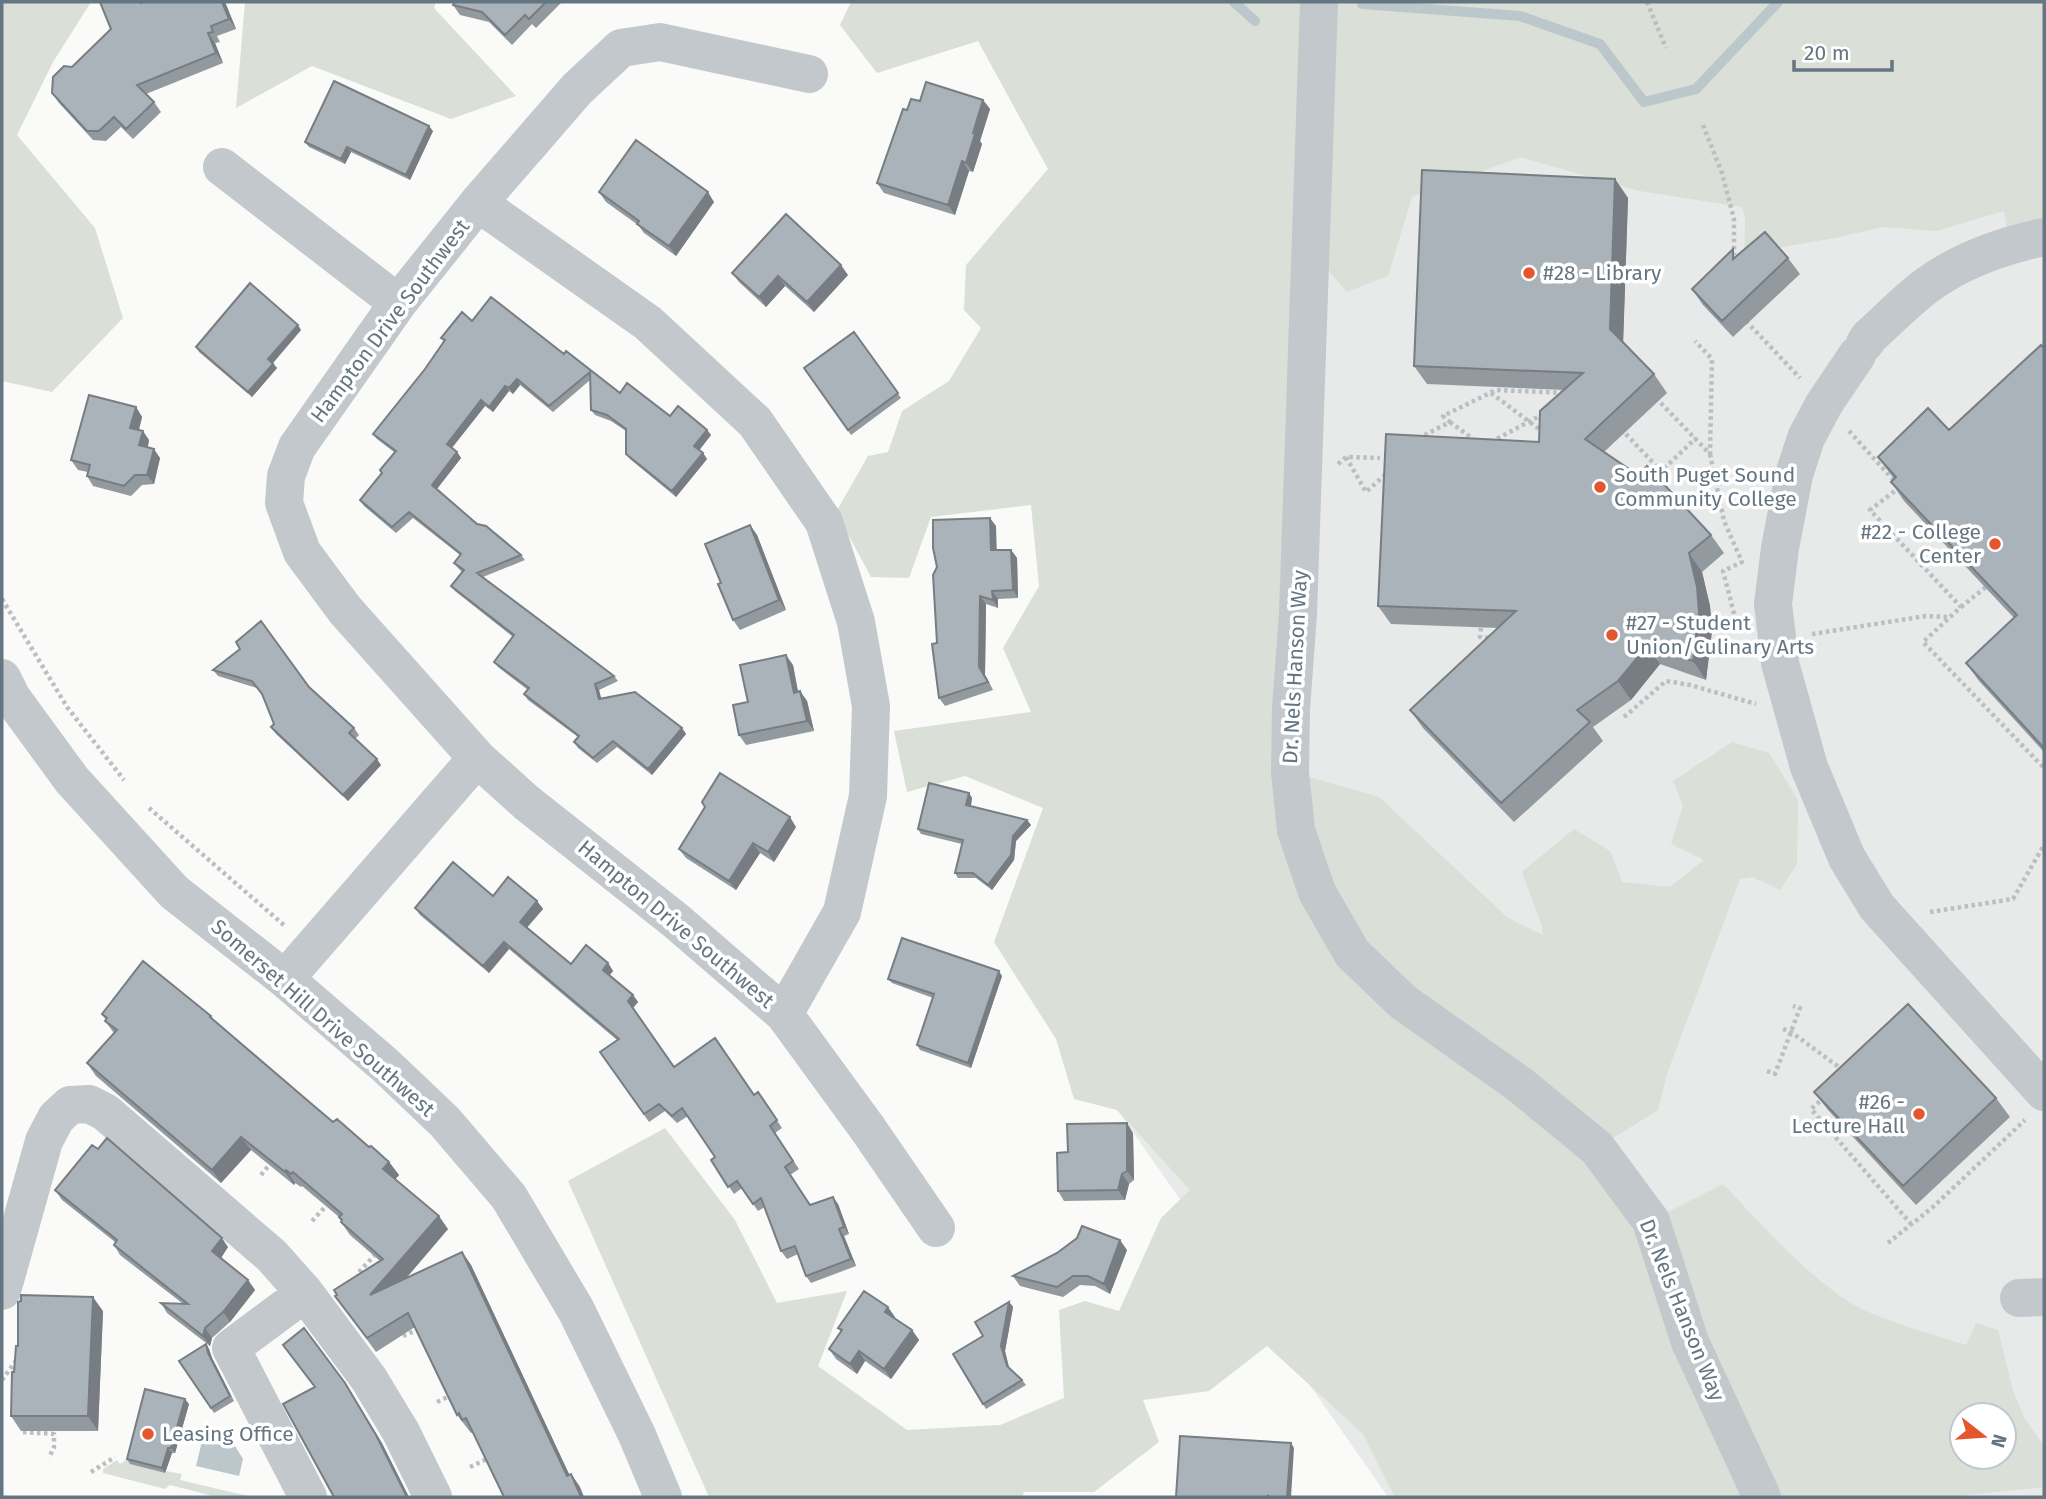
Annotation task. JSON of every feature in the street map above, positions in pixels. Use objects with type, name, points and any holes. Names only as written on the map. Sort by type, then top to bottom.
[{"type":"street","name":"Dr. Nels Hanson Way","points":[[1319,2],[1299,601],[1291,709],[1290,772],[1296,830],[1317,892],[1352,953],[1394,994],[1519,1084],[1597,1148],[1651,1221],[1690,1342],[1762,1497]]},
{"type":"street","points":[[478,203],[577,89],[621,48],[660,42],[809,74]]},
{"type":"street","points":[[222,167],[398,303]]},
{"type":"street","name":"Hampton Drive Southwest","points":[[478,203],[648,323],[755,422],[824,522],[856,622],[871,706],[868,796],[842,912],[784,1014],[676,920],[527,803],[477,758],[345,610],[302,552],[284,503],[286,476],[297,447],[398,303],[478,203]]},
{"type":"street","points":[[2036,1105],[1877,907],[1847,858],[1809,767],[1780,663],[1773,604],[1794,475],[1806,438],[1869,337],[1925,286],[1965,262],[2010,244],[2044,237]]},
{"type":"street","name":"Somerset Hill Drive Southwest","points":[[2,678],[12,698],[72,780],[174,892],[285,979],[385,1066],[445,1122],[509,1197],[576,1311],[663,1497]]},
{"type":"street","points":[[285,979],[477,758]]},
{"type":"street","points":[[784,1014],[936,1228]]},
{"type":"street","points":[[2,1290],[44,1141],[57,1118],[70,1105],[89,1104],[105,1112],[272,1256],[304,1293],[369,1379],[401,1432],[433,1497]]},
{"type":"street","points":[[304,1293],[231,1348],[308,1497]]},
{"type":"path","points":[[1647,2],[1666,48]]},
{"type":"path","points":[[1703,125],[1722,173],[1734,219],[1734,267]]},
{"type":"path","points":[[1742,316],[1786,363]]},
{"type":"path","points":[[1651,393],[1710,454],[1712,359],[1695,341]]},
{"type":"path","points":[[1483,446],[1443,416],[1496,390],[1575,394]]},
{"type":"path","points":[[1490,393],[1552,438]]},
{"type":"path","points":[[1483,446],[1550,410]]},
{"type":"path","points":[[1416,443],[1421,443],[1421,437],[1450,422]]},
{"type":"path","points":[[1616,423],[1661,471]]},
{"type":"path","points":[[1652,480],[1696,438]]},
{"type":"path","points":[[1856,439],[1900,487],[1870,510],[1961,607]]},
{"type":"path","points":[[1471,445],[1497,446]]},
{"type":"path","points":[[1380,458],[1346,457],[1366,492],[1389,470]]},
{"type":"path","points":[[1986,587],[1923,642],[2044,768]]},
{"type":"path","points":[[2,599],[67,707],[131,789]]},
{"type":"path","points":[[1777,639],[1926,616],[1950,617]]},
{"type":"path","points":[[1481,628],[1480,637],[1502,638]]},
{"type":"path","points":[[1624,717],[1666,681],[1743,699],[1763,707]]},
{"type":"path","points":[[139,799],[311,949]]},
{"type":"path","points":[[1888,918],[2013,899],[2044,845]]},
{"type":"path","points":[[1767,1071],[1775,1074],[1800,1008],[1793,1006]]},
{"type":"path","points":[[1783,1029],[1850,1074]]},
{"type":"path","points":[[1775,1050],[1783,1052]]},
{"type":"path","points":[[1830,1092],[1811,1110],[1911,1224]]},
{"type":"path","points":[[1888,1243],[1933,1207],[2036,1105]]},
{"type":"path","points":[[261,1175],[269,1165]]},
{"type":"path","points":[[312,1221],[326,1206]]},
{"type":"path","points":[[359,1272],[374,1256]]},
{"type":"path","points":[[403,1336],[424,1328]]},
{"type":"path","points":[[2,1380],[23,1353]]},
{"type":"path","points":[[436,1402],[453,1395]]},
{"type":"path","points":[[23,1432],[54,1434],[54,1447],[49,1458]]},
{"type":"path","points":[[91,1472],[115,1457]]},
{"type":"path","points":[[470,1468],[487,1459]]},
{"type":"shaded area","points":[[2,2],[91,2],[53,62],[17,135],[95,228],[123,318],[52,392],[2,381]]},
{"type":"shaded area","points":[[245,2],[436,2],[434,8],[516,96],[451,119],[312,66],[236,108]]},
{"type":"shaded area","points":[[851,2],[2044,2],[2044,237],[2010,244],[2004,211],[1936,231],[1883,227],[1776,248],[1744,275],[1745,217],[1742,207],[1640,191],[1520,157],[1412,197],[1388,276],[1347,292],[1311,250],[1291,772],[1379,797],[1508,918],[1543,935],[1522,872],[1574,829],[1610,851],[1622,882],[1670,887],[1704,860],[1671,844],[1683,806],[1673,781],[1732,742],[1769,753],[1798,800],[1797,864],[1780,890],[1753,877],[1740,879],[1667,1074],[1658,1110],[1597,1148],[1650,1221],[1723,1184],[1798,1261],[1831,1289],[1861,1309],[1966,1345],[1976,1323],[1998,1330],[2017,1401],[1948,1401],[1948,1471],[2018,1471],[2018,1403],[2025,1419],[2044,1446],[2044,1487],[1948,1497],[1395,1497],[1363,1434],[1267,1346],[1209,1391],[1143,1400],[1159,1442],[1094,1492],[1024,1492],[1022,1497],[709,1497],[568,1181],[665,1128],[735,1220],[777,1303],[847,1291],[818,1366],[907,1430],[1000,1425],[1064,1398],[1059,1310],[1085,1301],[1119,1311],[1161,1218],[1190,1190],[1117,1110],[1074,1099],[1056,1039],[994,942],[1043,808],[965,776],[907,792],[894,731],[1031,712],[1003,648],[1039,586],[1031,505],[931,517],[909,578],[871,577],[836,512],[868,456],[888,452],[902,411],[949,381],[981,328],[964,310],[966,265],[1048,169],[978,41],[877,73],[840,25]]},
{"type":"shaded area","name":"South Puget Sound Community College","points":[[1289,2],[2044,2],[2044,1497],[1388,1497],[1021,972]]},
{"type":"shaded area","points":[[204,1433],[214,1436],[219,1442],[235,1446],[243,1459],[239,1476],[196,1466]]},
{"type":"shaded area","points":[[129,1458],[131,1464],[165,1473],[182,1474],[180,1480],[252,1497],[217,1497],[170,1485],[165,1489],[103,1473],[103,1469],[117,1460],[120,1464]]},
{"type":"building","points":[[100,2],[222,2],[229,19],[211,26],[213,32],[208,33],[216,53],[137,85],[154,102],[126,129],[114,117],[99,131],[87,131],[52,93],[53,77],[64,66],[72,67],[111,29]]},
{"type":"building","points":[[454,2],[546,2],[529,19],[525,15],[505,35],[482,12],[453,5]]},
{"type":"building","points":[[334,81],[429,126],[406,175],[347,147],[341,159],[305,142]]},
{"type":"building","points":[[926,82],[983,100],[966,163],[962,161],[948,205],[877,183],[903,109],[907,110],[911,99],[920,101]]},
{"type":"building","points":[[636,140],[708,192],[669,246],[637,224],[639,221],[599,192]]},
{"type":"building","points":[[1422,170],[1615,179],[1610,329],[1654,374],[1585,439],[1638,475],[1647,466],[1711,535],[1689,553],[1697,587],[1699,612],[1693,661],[1647,646],[1618,681],[1577,710],[1590,722],[1501,803],[1410,710],[1516,611],[1378,606],[1386,434],[1539,442],[1540,411],[1583,373],[1414,366]]},
{"type":"building","points":[[786,214],[841,265],[807,302],[778,276],[759,297],[732,273]]},
{"type":"building","points":[[1765,232],[1788,258],[1722,321],[1692,289],[1733,249],[1733,259]]},
{"type":"building","points":[[250,283],[298,325],[268,359],[273,364],[248,392],[196,347]]},
{"type":"building","points":[[491,297],[564,354],[566,351],[620,393],[627,383],[670,416],[678,406],[707,430],[694,446],[703,453],[672,491],[626,454],[626,429],[607,415],[591,410],[590,372],[549,406],[517,379],[509,388],[505,386],[489,407],[481,400],[447,444],[457,452],[432,485],[477,524],[486,526],[521,555],[477,573],[614,676],[595,684],[599,699],[635,692],[682,728],[648,769],[613,741],[593,758],[574,742],[579,736],[524,694],[529,688],[494,662],[514,635],[451,586],[464,570],[454,563],[461,554],[409,512],[392,527],[360,500],[396,451],[373,434],[425,369],[445,340],[441,338],[462,312],[472,321]]},
{"type":"building","points":[[854,332],[898,393],[848,430],[804,368]]},
{"type":"building","name":"#22 - College Center","points":[[2041,345],[2044,348],[2044,748],[1966,663],[2017,615],[1891,482],[1896,477],[1878,457],[1928,408],[1949,430]]},
{"type":"building","points":[[89,395],[136,407],[130,428],[143,431],[139,445],[154,449],[147,475],[135,475],[124,486],[87,476],[90,465],[71,460]]},
{"type":"building","points":[[990,518],[991,550],[1011,550],[1013,590],[992,591],[993,600],[980,596],[979,667],[988,682],[939,698],[932,644],[937,643],[933,575],[937,567],[933,548],[933,520]]},
{"type":"building","points":[[750,525],[779,600],[733,620],[705,544]]},
{"type":"building","points":[[261,621],[309,687],[354,728],[349,733],[377,759],[343,795],[271,727],[274,724],[262,694],[252,681],[213,670],[240,649],[236,642]]},
{"type":"building","points":[[786,655],[794,693],[800,691],[807,721],[739,735],[733,705],[748,702],[740,665]]},
{"type":"building","points":[[720,773],[790,817],[768,852],[753,843],[729,881],[679,849],[705,807],[702,802]]},
{"type":"building","points":[[929,783],[969,793],[966,805],[1027,820],[1013,836],[1011,855],[988,885],[973,873],[955,873],[963,840],[918,829]]},
{"type":"building","points":[[453,862],[493,896],[508,877],[537,901],[520,922],[571,964],[586,945],[608,963],[603,970],[633,995],[628,1001],[674,1067],[715,1038],[754,1095],[758,1092],[777,1120],[770,1126],[793,1161],[785,1167],[810,1205],[833,1197],[844,1227],[839,1229],[851,1259],[806,1276],[795,1246],[781,1251],[761,1198],[753,1204],[737,1181],[728,1187],[711,1160],[715,1157],[682,1108],[672,1116],[659,1104],[644,1114],[600,1052],[619,1039],[504,942],[483,966],[415,908]]},
{"type":"building","points":[[902,938],[999,971],[968,1063],[917,1045],[934,994],[888,979]]},
{"type":"building","points":[[143,961],[333,1122],[337,1119],[371,1146],[389,1162],[383,1169],[439,1216],[370,1295],[462,1252],[567,1476],[571,1474],[581,1497],[504,1497],[466,1418],[462,1420],[459,1413],[457,1415],[408,1313],[367,1338],[335,1296],[337,1295],[334,1290],[383,1259],[341,1222],[339,1217],[342,1214],[293,1172],[285,1172],[241,1137],[212,1170],[87,1063],[117,1030],[105,1021],[107,1018],[102,1014]]},
{"type":"building","name":"#26 - Lecture Hall","points":[[1908,1004],[1996,1098],[1903,1186],[1814,1092]]},
{"type":"building","points":[[1127,1123],[1127,1171],[1122,1174],[1118,1190],[1058,1191],[1057,1153],[1068,1152],[1067,1124]]},
{"type":"building","points":[[107,1138],[222,1238],[212,1251],[248,1280],[223,1312],[205,1328],[203,1336],[161,1303],[188,1304],[114,1245],[117,1240],[55,1190],[92,1145],[98,1149]]},
{"type":"building","points":[[1082,1226],[1120,1240],[1104,1284],[1088,1276],[1073,1276],[1057,1287],[1013,1276],[1057,1253],[1077,1238]]},
{"type":"building","points":[[864,1291],[888,1307],[885,1312],[912,1330],[884,1369],[859,1351],[850,1364],[829,1349],[842,1330],[838,1328]]},
{"type":"building","points":[[21,1295],[93,1297],[88,1416],[11,1416],[12,1372],[18,1346],[18,1302],[21,1301]]},
{"type":"building","points":[[1009,1302],[1001,1346],[1007,1366],[1022,1380],[983,1404],[953,1354],[983,1336],[975,1322]]},
{"type":"building","points":[[304,1328],[345,1383],[376,1435],[407,1497],[334,1497],[283,1404],[315,1387],[283,1345]]},
{"type":"building","points":[[206,1344],[230,1396],[211,1408],[179,1361]]},
{"type":"building","name":"Leasing Office","points":[[145,1389],[185,1399],[171,1448],[168,1448],[162,1468],[127,1459]]},
{"type":"building","points":[[1180,1436],[1291,1443],[1287,1497],[1176,1497]]},
{"type":"waterway","points":[[1234,2],[1255,21]]},
{"type":"waterway","points":[[1362,4],[1520,16],[1600,44],[1644,102],[1696,89],[1778,2]]},
{"type":"place","name":"#28 - Library","points":[[1529,273]]},
{"type":"place","name":"South Puget Sound Community College","points":[[1600,487]]},
{"type":"place","name":"#22 - College Center","points":[[1995,544]]},
{"type":"place","name":"#27 - Student Union/Culinary Arts","points":[[1612,635]]},
{"type":"place","name":"#26 - Lecture Hall","points":[[1919,1114]]},
{"type":"place","name":"Leasing Office","points":[[148,1434]]}]
